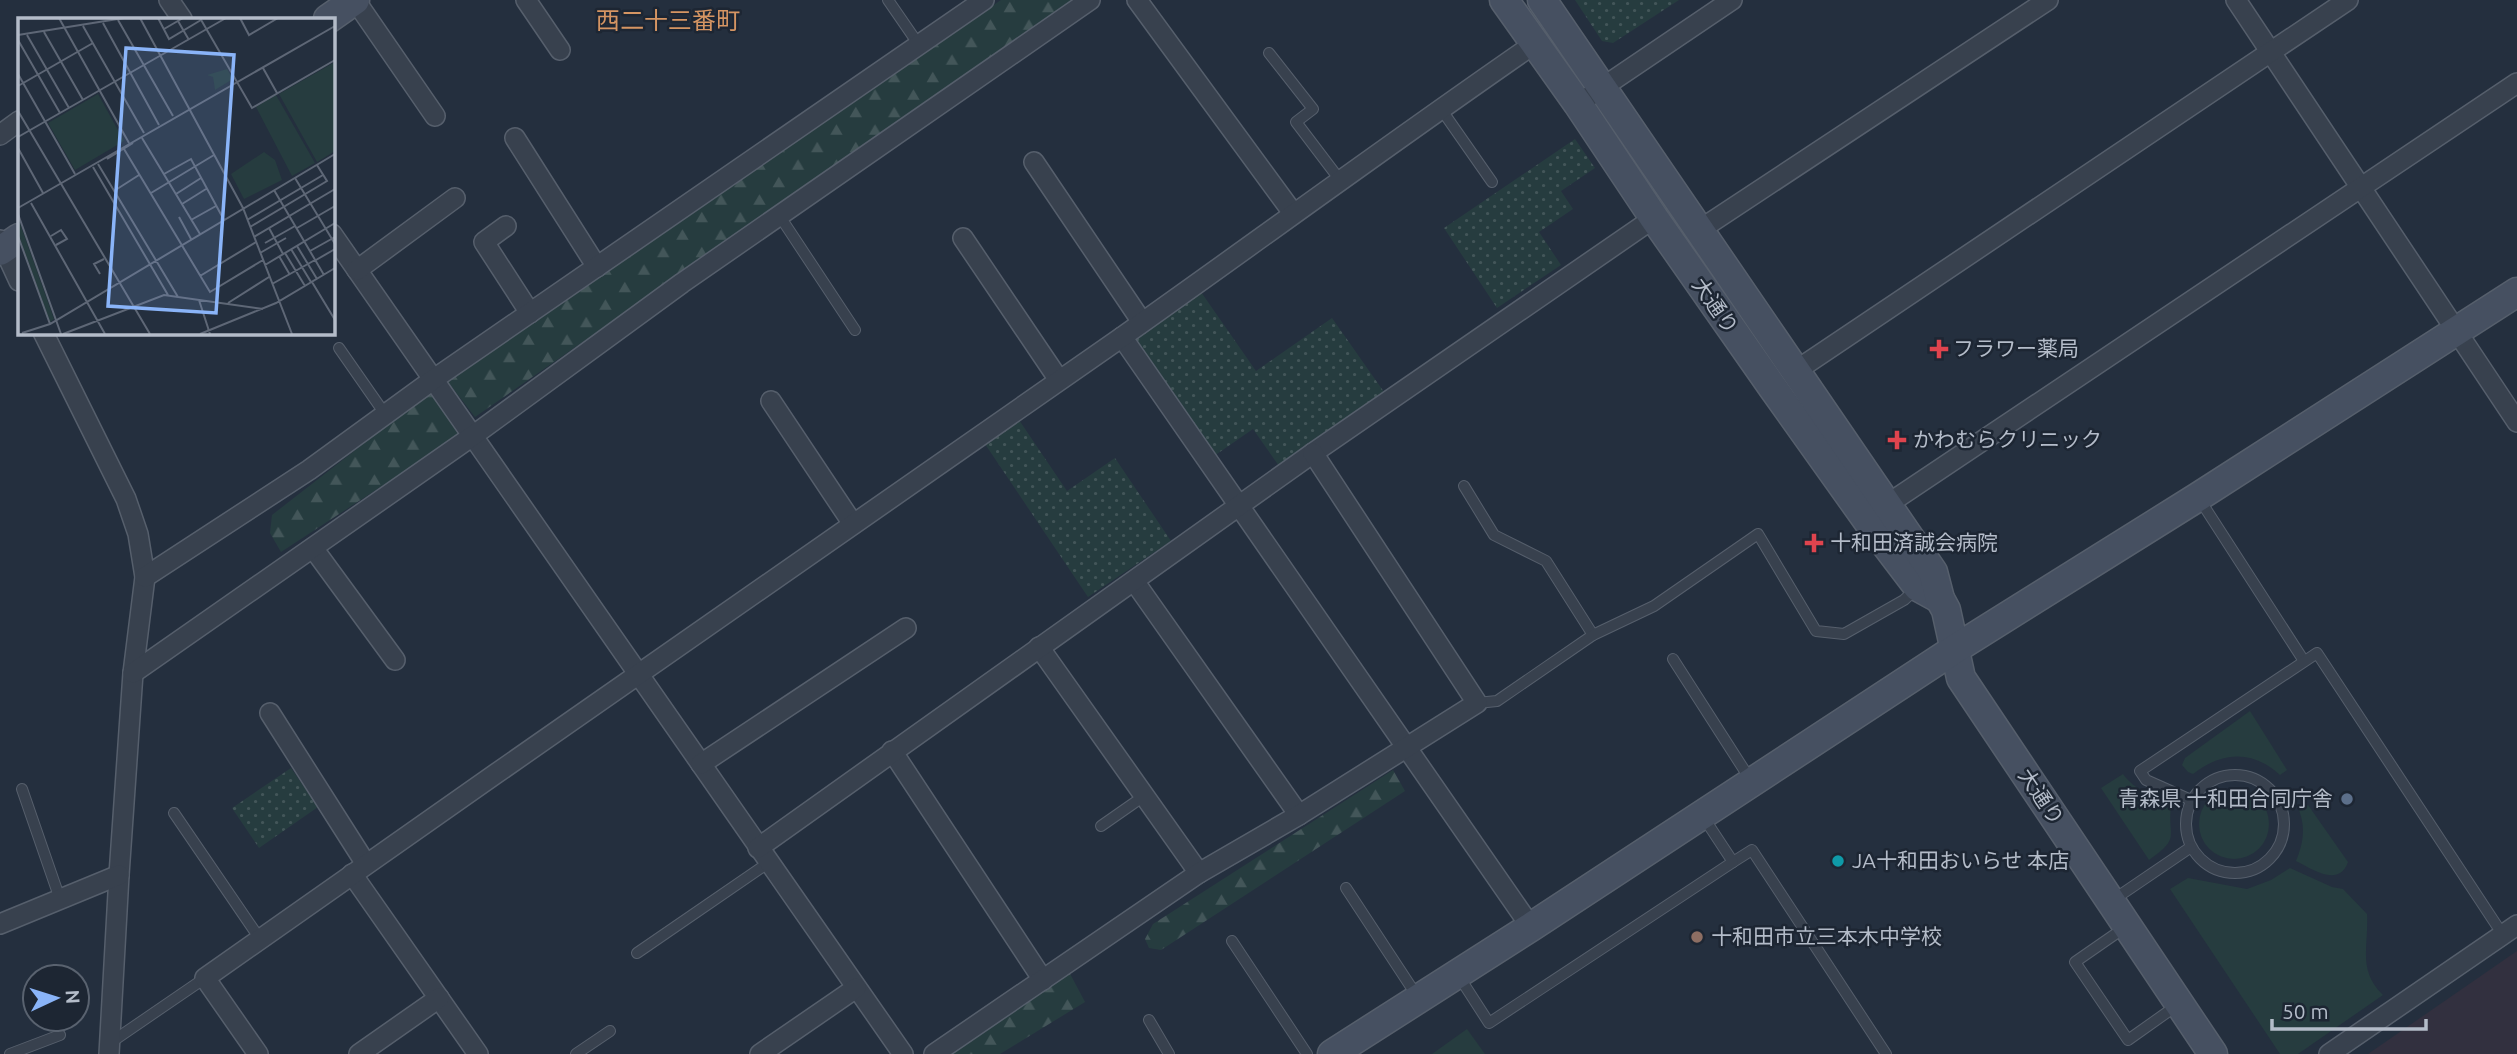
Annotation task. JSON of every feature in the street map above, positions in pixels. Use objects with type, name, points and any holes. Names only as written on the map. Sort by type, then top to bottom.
[{"type":"street","points":[[169,0],[181,18]]},
{"type":"street","points":[[329,18],[355,0],[435,116]]},
{"type":"street","points":[[526,0],[561,50]]},
{"type":"street","points":[[145,577],[309,470],[434,379],[984,0]]},
{"type":"street","points":[[133,673],[474,435],[779,215],[1090,0]]},
{"type":"street","points":[[1137,0],[1293,212]]},
{"type":"street","name":"大通り","points":[[1504,0],[1773,388],[1929,593],[1946,610],[1961,678],[2213,1054]]},
{"type":"street","name":"大通り","points":[[1542,0],[1933,572],[1929,593]]},
{"type":"street","points":[[1578,104],[1732,0]]},
{"type":"street","points":[[1698,231],[2048,0]]},
{"type":"street","points":[[2236,0],[2517,422]]},
{"type":"street","points":[[1794,372],[2348,0]]},
{"type":"street","points":[[258,1054],[205,978],[1122,337],[1293,212],[1534,44]]},
{"type":"street","points":[[1888,504],[2517,83]]},
{"type":"street","points":[[0,135],[18,122]]},
{"type":"street","points":[[515,138],[597,267]]},
{"type":"street","points":[[1034,162],[1142,322]]},
{"type":"street","points":[[357,270],[455,198]]},
{"type":"street","points":[[763,855],[892,751],[1313,453],[1654,218]]},
{"type":"street","points":[[506,226],[484,242],[530,313]]},
{"type":"street","points":[[334,237],[902,1054]]},
{"type":"street","points":[[962,238],[1059,380]]},
{"type":"street","points":[[6,245],[18,278]]},
{"type":"street","points":[[1332,1054],[1955,649],[2517,292]]},
{"type":"street","points":[[44,334],[126,499],[138,534],[145,577],[133,673],[110,1048]]},
{"type":"street","points":[[1122,337],[1531,927]]},
{"type":"street","points":[[771,401],[853,524]]},
{"type":"street","points":[[934,1054],[1199,873],[1299,815],[1477,703],[1313,453]]},
{"type":"street","points":[[313,548],[395,660]]},
{"type":"street","points":[[1134,581],[1299,815]]},
{"type":"street","points":[[701,764],[906,628]]},
{"type":"street","points":[[1039,647],[1199,873]]},
{"type":"street","points":[[271,713],[359,869],[439,998],[478,1054]]},
{"type":"street","points":[[892,751],[1043,980]]},
{"type":"street","points":[[0,924],[119,875]]},
{"type":"street","points":[[2329,1054],[2510,930]]},
{"type":"street","points":[[760,1054],[856,988]]},
{"type":"street","points":[[359,1054],[439,998]]},
{"type":"lane","points":[[888,0],[919,45]]},
{"type":"lane","points":[[1269,53],[1313,109],[1296,122],[1340,180]]},
{"type":"lane","points":[[1441,109],[1492,182]]},
{"type":"lane","points":[[779,215],[855,330]]},
{"type":"lane","points":[[339,348],[385,414]]},
{"type":"lane","points":[[1464,486],[1493,535],[1546,561],[1593,635]]},
{"type":"lane","points":[[2198,497],[2304,661]]},
{"type":"lane","points":[[1477,703],[1497,701],[1593,635],[1654,606],[1758,534],[1816,631],[1844,634],[1904,600],[1929,593]]},
{"type":"lane","points":[[2191,800],[2146,780],[2140,771],[2317,653],[2510,930]]},
{"type":"lane","points":[[1673,659],[1753,782]]},
{"type":"lane","points":[[2229,774],[2253,777],[2272,790],[2279,801],[2285,823],[2279,847],[2263,864],[2253,870],[2241,873],[2218,870],[2198,856],[2191,847],[2186,824],[2191,800],[2207,783],[2218,777],[2229,774]]},
{"type":"lane","points":[[22,789],[60,899]]},
{"type":"lane","points":[[1101,826],[1144,796]]},
{"type":"lane","points":[[174,813],[260,939]]},
{"type":"lane","points":[[1702,815],[1733,862]]},
{"type":"lane","points":[[2111,901],[2191,847]]},
{"type":"lane","points":[[1457,975],[1489,1023],[1752,850],[1886,1054]]},
{"type":"lane","points":[[637,953],[763,855]]},
{"type":"lane","points":[[1346,888],[1419,999]]},
{"type":"lane","points":[[2127,926],[2075,962],[2128,1040],[2179,1004]]},
{"type":"lane","points":[[1232,941],[1307,1054]]},
{"type":"lane","points":[[110,1048],[205,978]]},
{"type":"lane","points":[[1149,1020],[1169,1054]]},
{"type":"lane","points":[[576,1054],[610,1031]]},
{"type":"lane","points":[[10,1054],[60,1035]]},
{"type":"shaded area","points":[[2517,951],[2517,1054],[2368,1054]]},
{"type":"green space","points":[[1001,0],[1074,0],[475,417],[447,381]]},
{"type":"green space","points":[[1575,0],[1679,0],[1613,43],[1602,41]]},
{"type":"green space","points":[[1575,139],[1595,168],[1561,191],[1573,209],[1539,232],[1561,265],[1497,308],[1444,228]]},
{"type":"green space","points":[[1201,292],[1256,371],[1332,318],[1384,392],[1279,466],[1253,429],[1214,456],[1133,340]]},
{"type":"green space","points":[[430,392],[460,435],[281,552],[270,533],[272,515]]},
{"type":"green space","points":[[1019,420],[1067,491],[1115,458],[1171,541],[1088,597],[985,444]]},
{"type":"green space","points":[[2250,711],[2287,770],[2280,775],[2259,761],[2237,756],[2215,761],[2193,774],[2188,772],[2182,765],[2185,758]]},
{"type":"green space","points":[[291,768],[318,807],[259,848],[232,808]]},
{"type":"green space","points":[[1393,770],[1405,791],[1161,950],[1149,948],[1145,939],[1153,924]]},
{"type":"green space","points":[[2123,774],[2139,789],[2172,802],[2170,840],[2149,860],[2101,788]]},
{"type":"green space","points":[[2234,789],[2259,799],[2269,824],[2259,849],[2234,859],[2209,849],[2199,824],[2209,799]]},
{"type":"green space","points":[[2308,805],[2348,862],[2338,874],[2317,872],[2296,861],[2303,836],[2299,810]]},
{"type":"green space","points":[[2290,868],[2332,887],[2343,889],[2367,914],[2367,967],[2375,986],[2383,995],[2298,1054],[2280,1054],[2170,889],[2188,878],[2247,889],[2271,880]]},
{"type":"green space","points":[[1068,970],[1085,1002],[1000,1054],[945,1054]]},
{"type":"green space","points":[[1467,1029],[1485,1054],[1432,1054]]},
{"type":"place","name":"フラワー薬局","points":[[1939,349]]},
{"type":"place","name":"かわむらクリニック","points":[[1897,440]]},
{"type":"place","name":"十和田済誠会病院","points":[[1814,543]]},
{"type":"place","name":"青森県 十和田合同庁舎","points":[[2347,799]]},
{"type":"place","name":"JA十和田おいらせ 本店","points":[[1838,861]]},
{"type":"place","name":"十和田市立三本木中学校","points":[[1697,937]]},
{"type":"district","name":"西二十三番町","points":[[668,21]]}]
